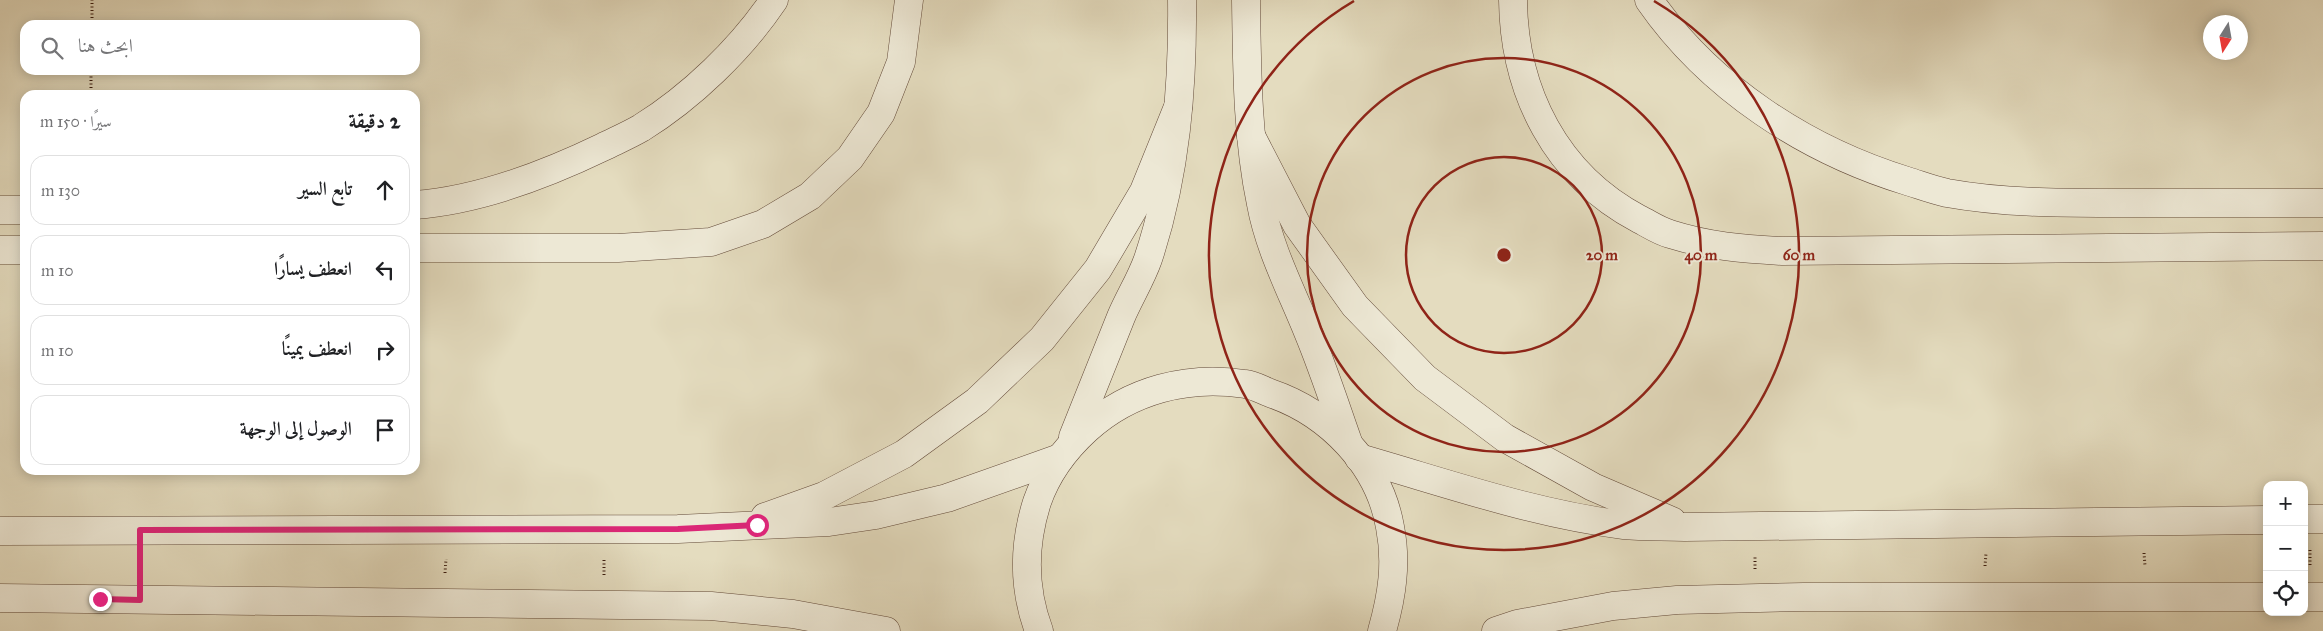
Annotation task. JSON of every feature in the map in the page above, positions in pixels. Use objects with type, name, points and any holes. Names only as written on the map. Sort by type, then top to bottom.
[{"type":"street","points":[[420,204],[502,188],[570,163],[640,128],[703,81],[758,24],[774,0]]},
{"type":"street","points":[[420,248],[618,248],[712,242],[763,224],[810,196],[850,158],[881,113],[901,62],[909,0]]},
{"type":"street","points":[[1039,631],[1031,610],[1025,569],[1029,527],[1042,488],[1065,451],[1147,260],[1172,160],[1182,62],[1182,0]]},
{"type":"street","points":[[1246,0],[1247,78],[1251,136],[1261,205],[1277,257],[1354,452]]},
{"type":"street","points":[[1513,0],[1513,17],[1522,73],[1542,125],[1575,171],[1618,207],[1668,234],[1722,248],[1782,251],[2323,246]]},
{"type":"street","points":[[1650,0],[1660,15],[1701,62],[1748,102],[1800,136],[1870,170],[1945,193],[2022,203],[2323,203]]},
{"type":"street","points":[[739,526],[824,496],[904,454],[977,401],[1042,340],[1098,269],[1144,191],[1178,107]]},
{"type":"street","points":[[1251,136],[1297,225],[1350,299],[1425,378],[1505,438],[1593,487],[1685,527]]},
{"type":"street","points":[[0,210],[20,210]]},
{"type":"street","points":[[0,250],[20,250]]},
{"type":"street","points":[[0,531],[605,529],[829,522],[876,515],[947,498],[1065,451],[1106,412],[1150,390],[1198,381],[1246,384],[1292,400],[1332,427],[1354,452],[1379,492],[1390,526],[1394,562],[1391,598],[1382,631]]},
{"type":"street","points":[[1354,452],[1497,498],[1565,515],[1626,525],[1685,527],[2263,520]]},
{"type":"street","points":[[1496,631],[1517,624],[1613,606],[1677,600],[1754,597],[2263,597]]},
{"type":"street","points":[[0,598],[711,606],[793,614],[886,631]]},
{"type":"street","points":[[711,606],[796,631]]},
{"type":"street","points":[[1570,631],[1613,606]]},
{"type":"path","points":[[92,0],[92,20]]},
{"type":"path","points":[[91,90],[92,75]]},
{"type":"path","points":[[2312,519],[2313,597]]},
{"type":"path","points":[[2142,521],[2147,597]]},
{"type":"path","points":[[1985,597],[1986,523]]},
{"type":"path","points":[[1754,597],[1755,526]]},
{"type":"path","points":[[444,603],[447,529]]},
{"type":"path","points":[[603,605],[605,529]]},
{"type":"route","points":[[100,599],[140,600],[140,530],[678,529],[757,525]]}]
